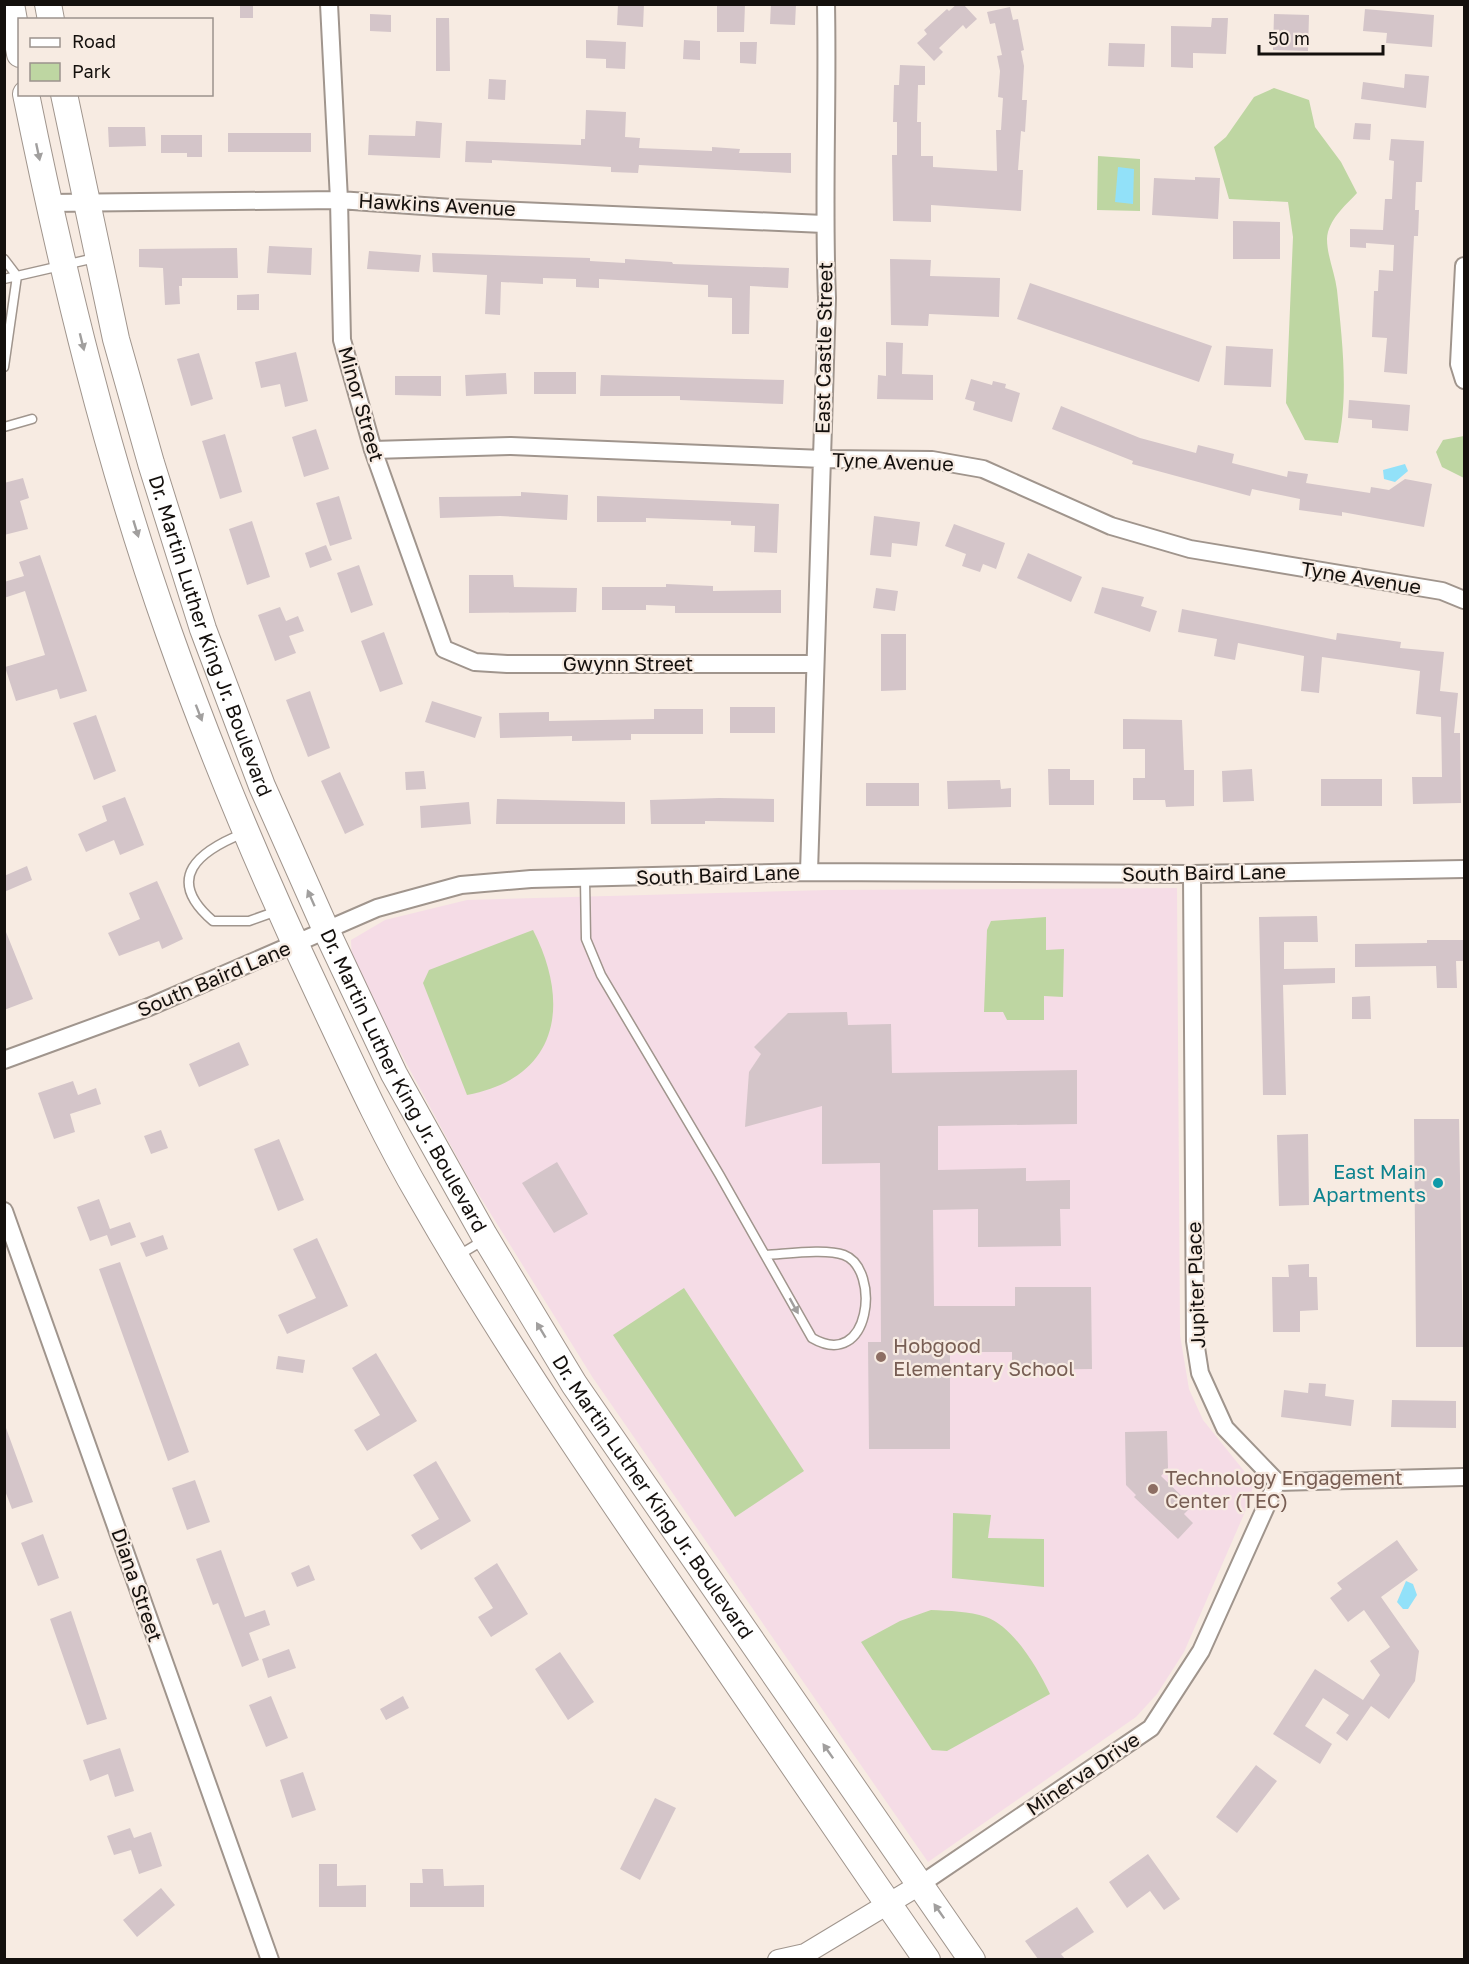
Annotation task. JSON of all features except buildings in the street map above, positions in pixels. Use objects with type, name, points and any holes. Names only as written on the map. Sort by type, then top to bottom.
[{"type":"main road","points":[[11,4],[18,43]]},
{"type":"main road","name":"Dr. Martin Luther King Jr. Boulevard","points":[[26,96],[63,265],[98,403],[168,631],[247,832],[295,944],[361,1083],[418,1194],[500,1329],[600,1482],[927,1959]]},
{"type":"main road","name":"Dr. Martin Luther King Jr. Boulevard","points":[[64,96],[116,339],[203,629],[261,786],[394,1074],[486,1239],[574,1384],[972,1959]]},
{"type":"street","name":"Minor Street","points":[[329,4],[339,200],[342,340],[373,450],[444,649]]},
{"type":"street","name":"East Castle Street","points":[[809,872],[827,298],[824,224],[827,130],[826,4]]},
{"type":"street","name":"Hawkins Avenue","points":[[49,203],[339,200],[452,208],[824,224]]},
{"type":"street","points":[[1464,266],[1459,364],[1464,380]]},
{"type":"street","name":"Tyne Avenue","points":[[373,450],[511,446],[823,459],[932,460],[983,469],[1111,526],[1190,549],[1442,591],[1464,600]]},
{"type":"street","name":"Gwynn Street","points":[[444,649],[475,663],[814,664]]},
{"type":"street","name":"South Baird Lane","points":[[4,1060],[149,1007],[377,908],[461,885],[531,879],[809,872],[1192,874],[1464,869]]},
{"type":"street","name":"Jupiter Place","points":[[1192,874],[1195,1341],[1200,1373],[1225,1428],[1277,1482]]},
{"type":"street","name":"Diana Street","points":[[4,1211],[270,1959]]},
{"type":"street","points":[[1277,1482],[1464,1477]]},
{"type":"street","name":"Minerva Drive","points":[[778,1959],[805,1954],[889,1905],[1151,1728],[1201,1651],[1277,1482]]},
{"type":"lane","points":[[4,279],[98,258]]},
{"type":"lane","points":[[4,259],[17,276],[4,367]]},
{"type":"lane","points":[[4,427],[32,419]]},
{"type":"lane","points":[[247,832],[214,845],[196,861],[190,876],[192,893],[200,910],[213,921],[249,921],[280,909]]},
{"type":"lane","points":[[585,879],[586,939],[601,975],[766,1255],[812,1338],[830,1345],[843,1344],[852,1338],[864,1321],[865,1310],[863,1278],[855,1262],[845,1255],[832,1253],[766,1255]]},
{"type":"lane","points":[[456,1256],[486,1239]]},
{"type":"shaded area","name":"Hobgood Elementary School","points":[[1177,888],[1180,1335],[1189,1389],[1203,1420],[1253,1482],[1251,1498],[1184,1652],[1157,1694],[1136,1717],[928,1862],[593,1378],[469,1179],[352,963],[351,940],[385,920],[467,900],[827,890]]},
{"type":"green space","points":[[1274,88],[1309,100],[1315,127],[1341,162],[1357,193],[1342,208],[1330,226],[1327,239],[1337,290],[1344,366],[1343,406],[1338,443],[1305,440],[1286,403],[1293,237],[1288,202],[1229,199],[1214,147],[1226,137],[1254,97]]},
{"type":"green space","points":[[1098,156],[1140,159],[1140,211],[1097,210]]},
{"type":"green space","points":[[1464,436],[1464,478],[1442,467],[1436,452],[1443,440]]},
{"type":"green space","points":[[1046,917],[1046,950],[1064,949],[1063,997],[1044,996],[1044,1020],[1007,1020],[1003,1012],[984,1012],[987,930],[991,921]]},
{"type":"green space","points":[[533,930],[545,958],[552,985],[553,1010],[549,1034],[538,1055],[521,1072],[498,1086],[467,1095],[423,983],[429,970]]},
{"type":"green space","points":[[684,1288],[804,1471],[735,1517],[613,1335]]},
{"type":"green space","points":[[953,1513],[991,1515],[988,1538],[1044,1539],[1044,1587],[952,1578]]},
{"type":"green space","points":[[931,1610],[973,1614],[996,1622],[1024,1650],[1050,1694],[947,1751],[932,1750],[861,1642],[900,1621]]},
{"type":"water","points":[[1118,167],[1134,169],[1133,204],[1115,202]]},
{"type":"water","points":[[1405,464],[1408,471],[1395,482],[1384,479],[1383,470]]},
{"type":"water","points":[[1406,1581],[1413,1584],[1417,1595],[1408,1609],[1403,1609],[1397,1602]]},
{"type":"place","name":"East Main Apartments","points":[[1438,1183]]},
{"type":"place","name":"Hobgood Elementary School","points":[[881,1357]]},
{"type":"place","name":"Technology Engagement Center (TEC)","points":[[1153,1489]]}]
